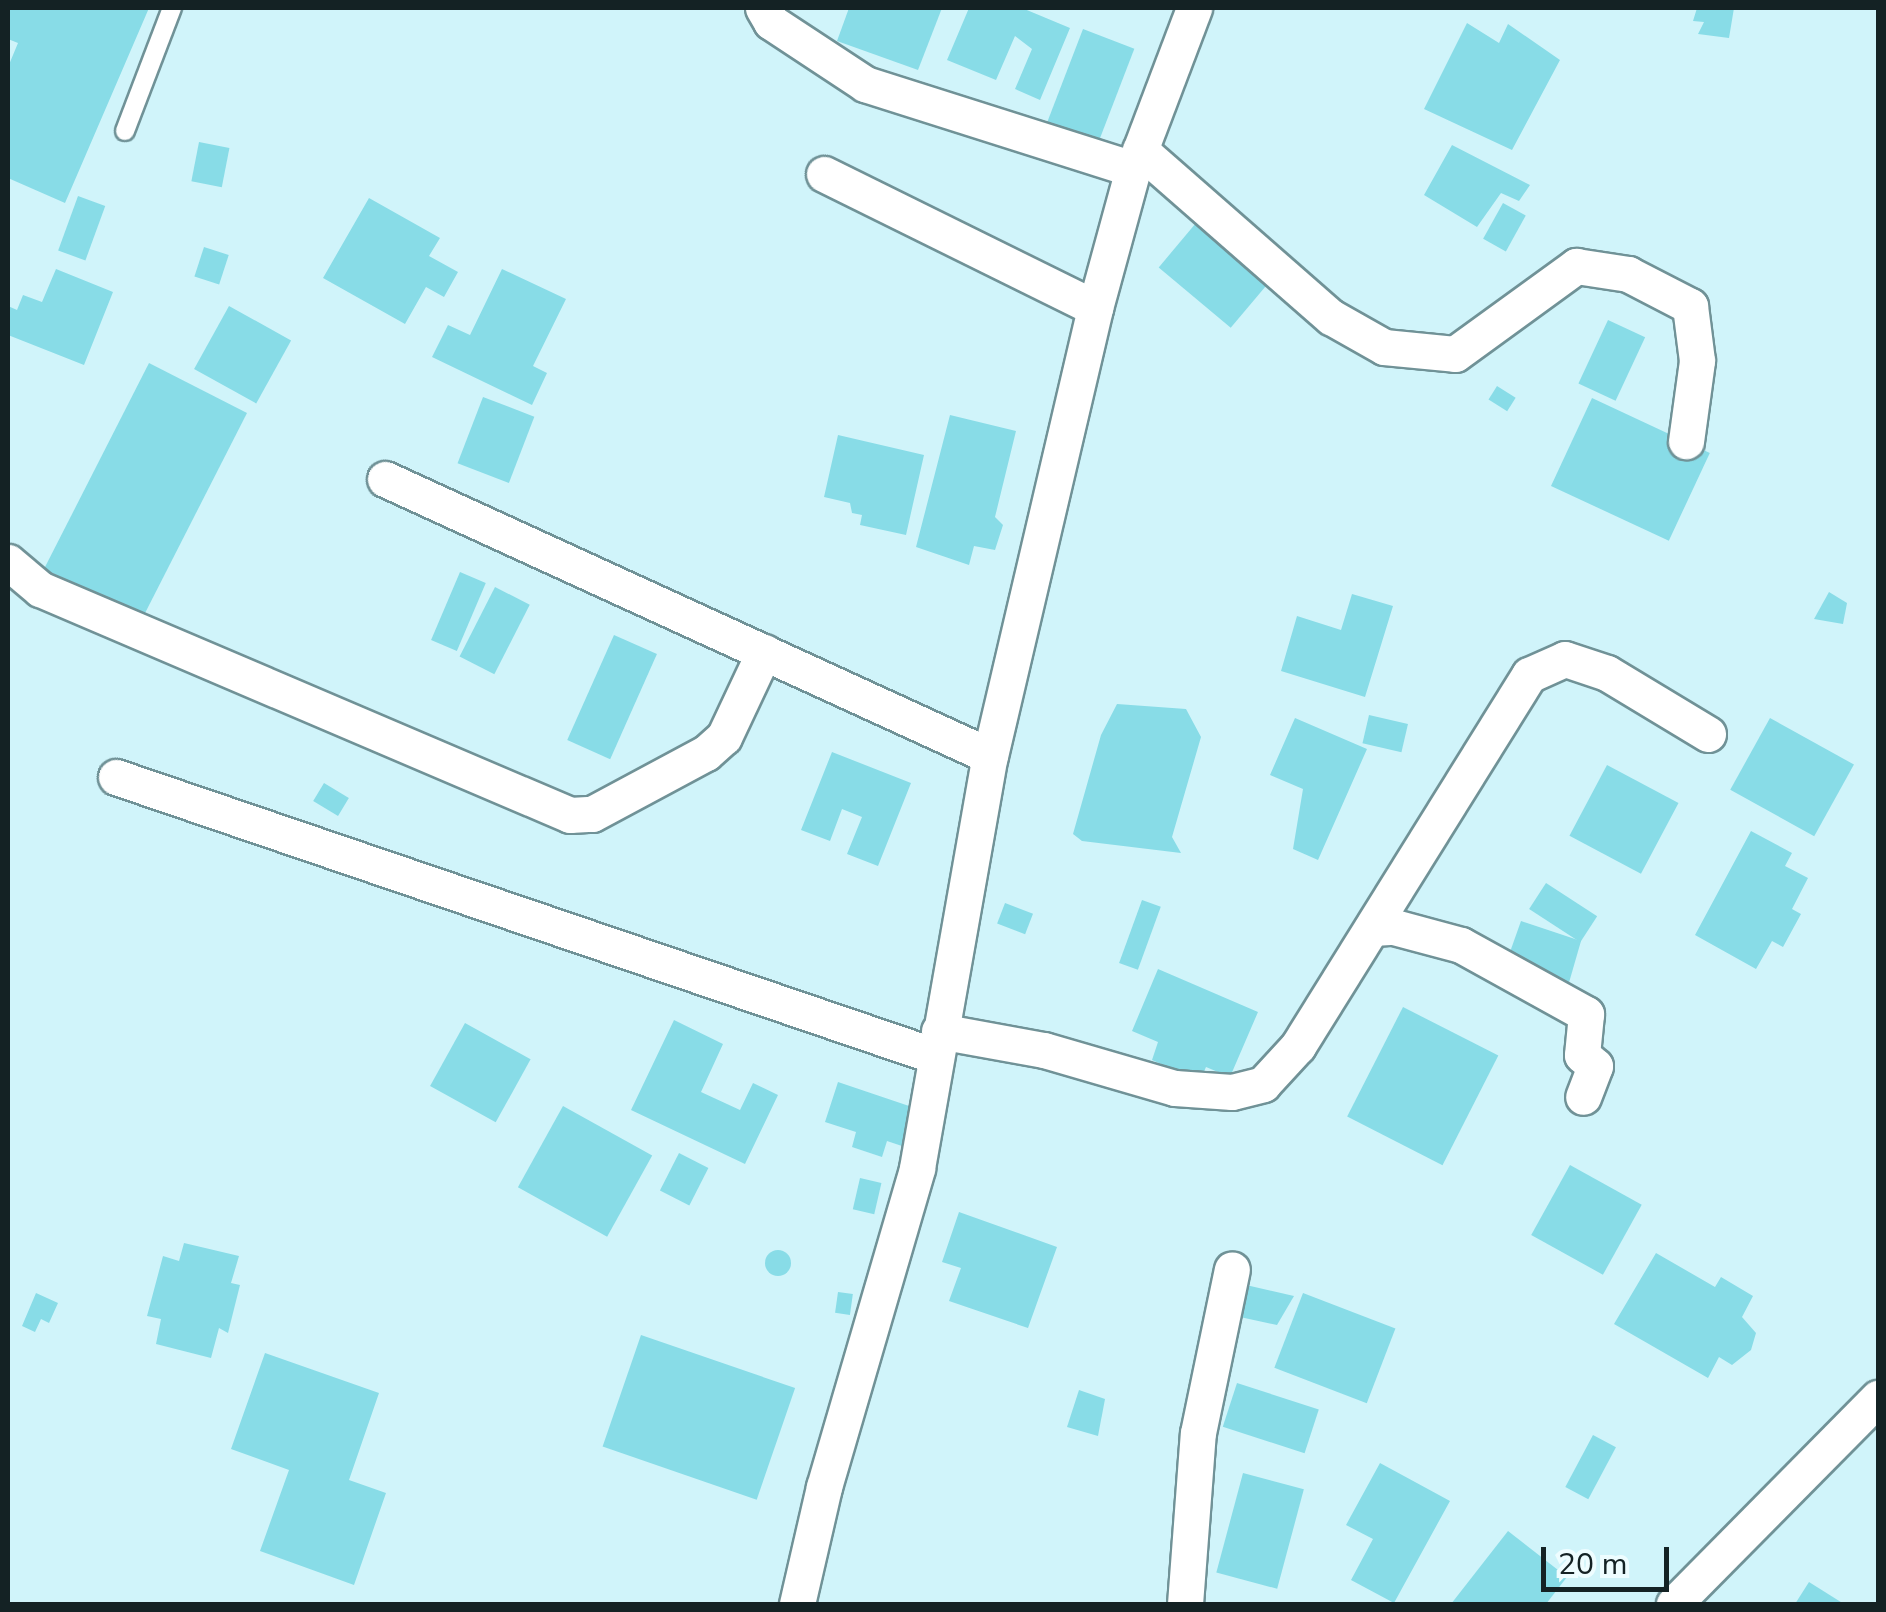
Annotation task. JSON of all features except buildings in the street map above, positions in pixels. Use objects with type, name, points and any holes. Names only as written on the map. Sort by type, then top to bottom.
[{"type":"street","points":[[763,8],[771,22],[865,84],[1136,159],[1331,317],[1384,346],[1456,354],[1576,266],[1628,274],[1690,306],[1696,361],[1686,440]]},
{"type":"street","points":[[805,1601],[824,1486],[917,1168],[990,756],[1095,308],[1136,159],[1194,8]]},
{"type":"street","points":[[824,174],[1095,308]]},
{"type":"street","points":[[385,480],[990,756]]},
{"type":"street","points":[[8,562],[40,589],[570,816],[592,814],[706,754],[724,737],[764,652]]},
{"type":"street","points":[[116,776],[937,1044],[1044,1050],[1175,1088],[1232,1092],[1263,1084],[1298,1046],[1530,675],[1544,664],[1565,659],[1606,673],[1708,734]]},
{"type":"street","points":[[1372,928],[1394,927],[1461,945],[1586,1014],[1582,1055],[1595,1066],[1584,1097]]},
{"type":"street","points":[[1185,1604],[1198,1433],[1232,1269]]},
{"type":"street","points":[[1674,1604],[1878,1398]]},
{"type":"lane","points":[[125,130],[172,8]]}]
